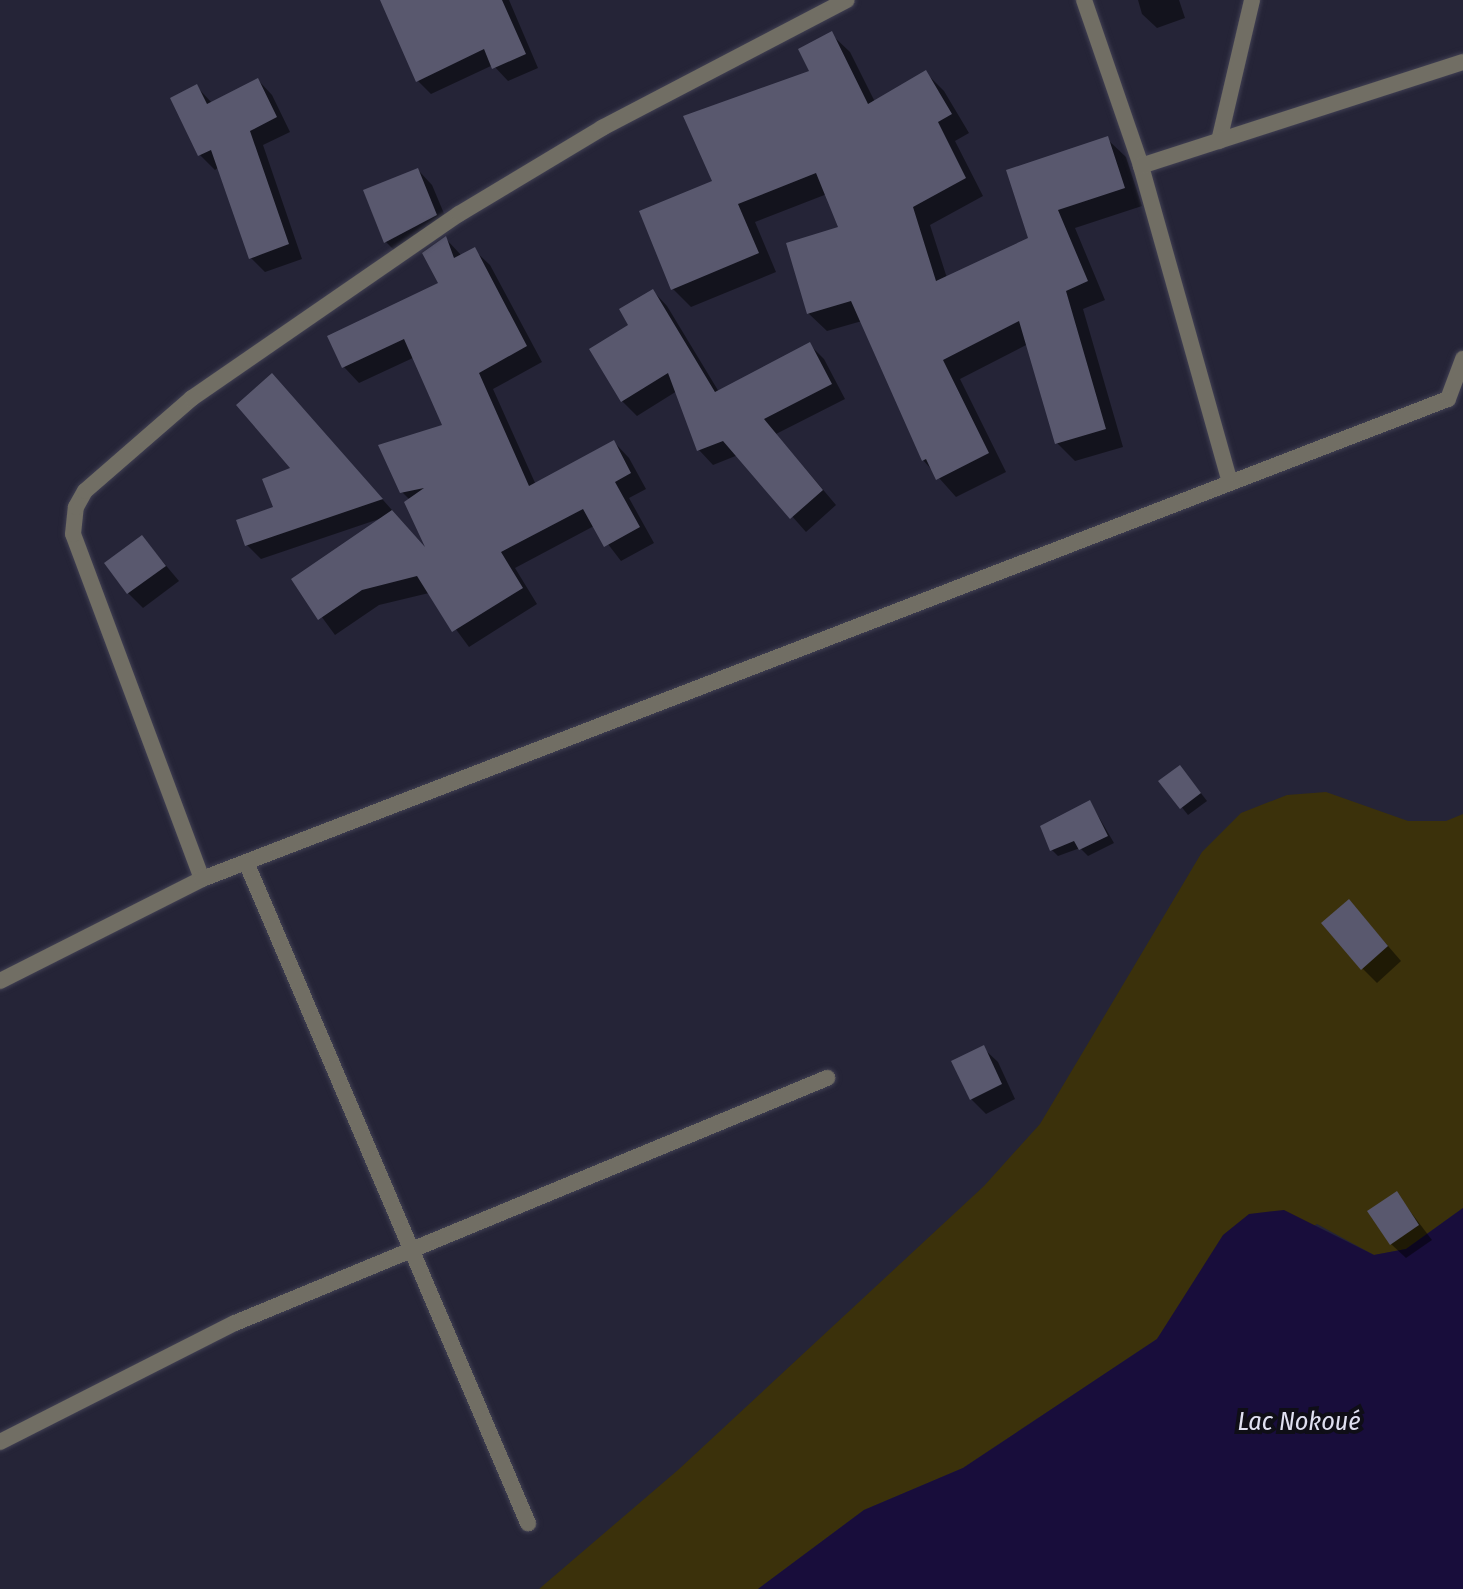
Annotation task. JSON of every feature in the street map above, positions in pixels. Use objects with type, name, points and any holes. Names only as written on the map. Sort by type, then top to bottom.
[{"type":"street","points":[[202,879],[73,534],[76,507],[85,491],[192,398],[459,214],[602,128],[847,0]]},
{"type":"street","points":[[1084,0],[1141,166],[1230,483]]},
{"type":"street","points":[[1219,141],[1252,0]]},
{"type":"street","points":[[1141,166],[1463,62]]},
{"type":"street","points":[[0,981],[202,879],[1448,399],[1463,359]]},
{"type":"street","points":[[246,862],[407,1250],[528,1523]]},
{"type":"street","points":[[0,1442],[235,1323],[827,1078]]},
{"type":"shaded area","points":[[1326,792],[1408,821],[1446,821],[1463,814],[1463,1208],[1406,1249],[1374,1255],[1317,1224],[1182,1303],[1157,1339],[963,1468],[864,1510],[758,1589],[539,1589],[678,1470],[984,1186],[1040,1124],[1202,852],[1241,813],[1287,795]]},
{"type":"water","name":"Lac Nokoué","points":[[1463,1208],[1463,1589],[758,1589],[864,1510],[963,1468],[1157,1339],[1223,1235],[1249,1214],[1284,1210],[1374,1255],[1406,1249]]},
{"type":"building","points":[[380,0],[502,0],[526,54],[492,69],[484,49],[416,82]]},
{"type":"building","points":[[832,31],[868,104],[926,70],[952,114],[938,122],[966,178],[913,207],[936,281],[1028,238],[1006,170],[1108,136],[1125,188],[1058,210],[1088,281],[1066,291],[1106,429],[1055,444],[1019,321],[943,360],[989,453],[936,480],[926,459],[922,461],[851,301],[807,314],[786,243],[838,227],[816,173],[738,204],[759,253],[671,290],[639,211],[712,181],[683,116],[809,71],[798,49]]},
{"type":"building","points":[[258,78],[277,117],[250,131],[289,244],[249,259],[211,150],[198,156],[170,98],[197,84],[207,104]]},
{"type":"building","points":[[418,168],[437,215],[384,243],[363,190]]},
{"type":"building","points":[[446,236],[454,258],[475,247],[527,346],[479,373],[529,486],[614,440],[631,473],[615,482],[640,527],[604,547],[583,509],[501,552],[523,588],[452,632],[417,576],[362,590],[318,620],[291,579],[392,510],[425,547],[404,502],[424,488],[400,493],[378,445],[442,425],[404,339],[342,368],[327,336],[438,283],[422,253]]},
{"type":"building","points":[[653,289],[715,392],[810,342],[832,384],[764,419],[823,490],[790,519],[723,441],[697,451],[668,373],[621,402],[589,349],[628,325],[619,309]]},
{"type":"building","points":[[272,373],[383,499],[245,546],[236,520],[273,507],[262,479],[290,468],[236,405]]},
{"type":"building","points":[[142,535],[166,566],[127,594],[104,563]]},
{"type":"building","points":[[1180,765],[1201,793],[1180,809],[1158,781]]},
{"type":"building","points":[[1090,800],[1108,836],[1079,850],[1074,841],[1050,851],[1040,826]]},
{"type":"building","points":[[1349,899],[1388,946],[1361,970],[1321,923]]},
{"type":"building","points":[[984,1045],[1002,1084],[970,1100],[951,1061]]},
{"type":"building","points":[[1397,1191],[1419,1225],[1390,1245],[1367,1211]]}]
